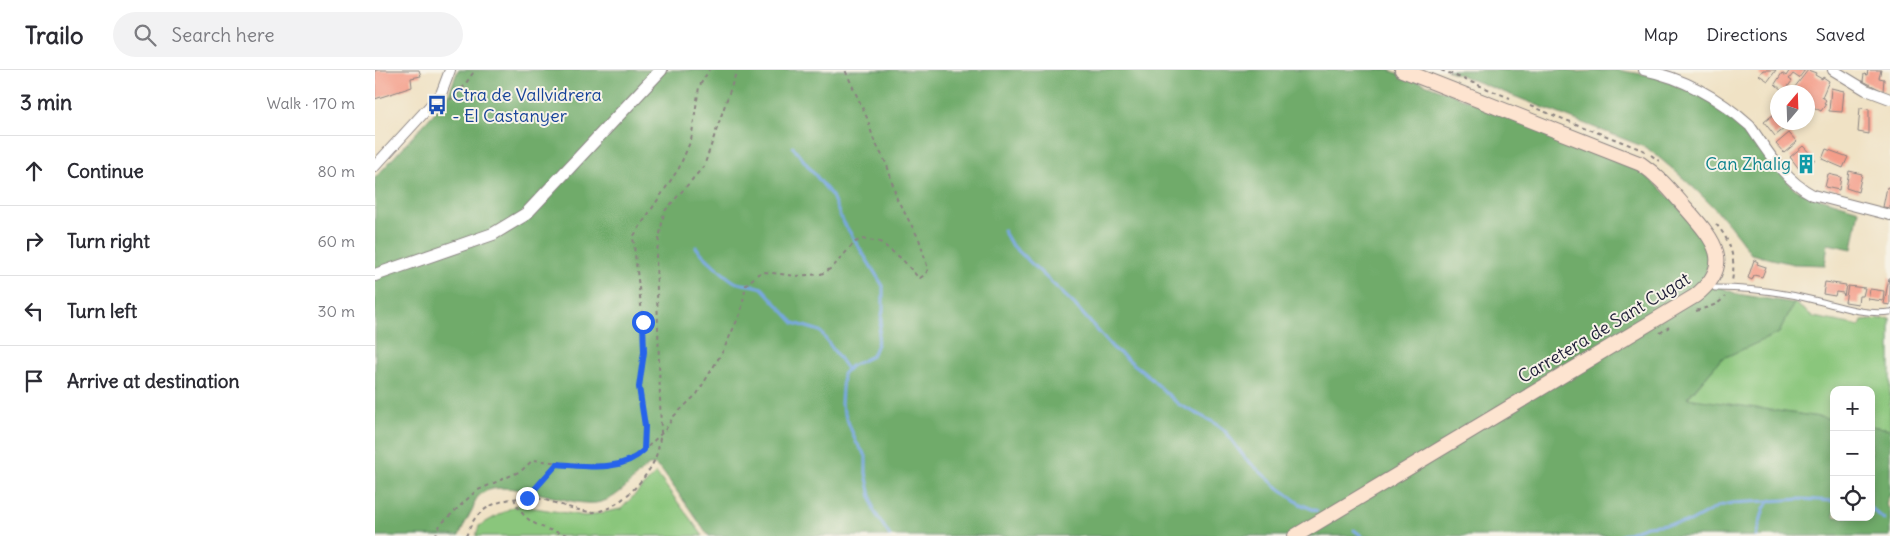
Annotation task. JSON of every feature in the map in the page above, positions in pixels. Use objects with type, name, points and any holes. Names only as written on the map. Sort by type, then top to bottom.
[{"type":"main road","name":"Carretera de Sant Cugat","points":[[1295,536],[1695,296],[1706,287],[1716,270],[1717,252],[1708,234],[1662,180],[1641,164],[1402,70]]},
{"type":"main road","name":"Carretera de Sant Cugat","points":[[1308,536],[1692,305],[1715,288],[1724,265],[1721,243],[1705,221],[1657,168],[1643,158],[1606,141],[1420,70]]},
{"type":"street","points":[[375,166],[441,94],[450,70]]},
{"type":"street","points":[[375,275],[493,234],[526,214],[661,70]]},
{"type":"street","points":[[1644,70],[1667,76],[1704,93],[1742,119],[1787,177],[1804,191],[1813,196],[1890,215]]},
{"type":"street","points":[[1833,70],[1866,90],[1890,99]]},
{"type":"lane","points":[[1715,288],[1782,293],[1868,314],[1890,312]]},
{"type":"path","points":[[462,89],[475,70]]},
{"type":"path","points":[[644,450],[645,426],[639,387],[644,352],[643,322],[633,237],[679,168],[691,140],[699,87],[709,70]]},
{"type":"path","points":[[466,536],[477,516],[502,501],[514,498],[546,500],[592,512],[607,508],[623,499],[647,474],[657,456],[661,433],[656,256],[664,212],[704,166],[737,70]]},
{"type":"path","points":[[435,536],[440,525],[475,491],[521,471],[533,460],[590,466],[622,464],[637,457],[661,433],[681,408],[697,394],[715,365],[741,312],[746,285],[758,274],[765,272],[811,276],[821,274],[832,268],[855,242],[862,239],[880,242],[902,259],[920,278],[926,274],[928,269],[919,240],[897,198],[887,165],[873,138],[868,120],[845,70]]},
{"type":"path","points":[[1441,70],[1512,99]]},
{"type":"path","points":[[1530,106],[1639,148],[1663,165]]},
{"type":"path","points":[[1713,220],[1730,245],[1733,274],[1730,289]]},
{"type":"path","name":"Carretera de Sant Cugat","points":[[1688,316],[1697,310],[1717,304],[1730,289]]},
{"type":"path","name":"Carretera de Sant Cugat","points":[[1654,336],[1671,326]]},
{"type":"path","points":[[527,498],[557,464]]},
{"type":"path","points":[[514,498],[516,505],[530,522],[541,528],[571,536]]},
{"type":"green space","points":[[458,70],[1389,70],[1629,163],[1664,192],[1695,227],[1711,253],[1704,280],[1737,294],[1794,303],[1779,333],[1721,359],[1687,398],[1830,418],[1830,521],[1875,521],[1875,427],[1890,429],[1890,494],[1886,504],[1890,510],[1890,536],[709,536],[663,472],[655,465],[649,465],[615,496],[601,502],[572,501],[518,489],[501,488],[487,491],[477,498],[459,536],[375,536],[375,178],[447,99]]},
{"type":"green space","points":[[1447,70],[1564,70],[1575,72],[1616,70],[1655,76],[1709,100],[1730,114],[1747,129],[1789,184],[1800,192],[1859,210],[1852,249],[1828,244],[1825,265],[1793,264],[1751,254],[1716,210],[1675,171],[1647,148]]},
{"type":"green space","points":[[1794,303],[1814,317],[1860,326],[1862,321],[1890,318],[1890,429],[1875,427],[1875,386],[1830,386],[1830,418],[1687,399],[1721,359],[1779,333]]},
{"type":"green space","points":[[656,473],[703,536],[476,536],[479,526],[516,505],[585,516],[621,509]]},
{"type":"building","points":[[375,70],[419,70],[421,76],[411,78],[412,87],[375,99]]},
{"type":"building","points":[[1763,70],[1776,70],[1768,81],[1759,75]]},
{"type":"building","points":[[1790,70],[1805,70],[1799,78],[1793,74],[1789,79],[1792,81],[1789,85],[1775,84],[1782,73],[1786,76]]},
{"type":"building","points":[[1808,70],[1829,81],[1822,97],[1826,100],[1824,103],[1826,104],[1821,111],[1815,108],[1815,85],[1796,85]]},
{"type":"building","points":[[1868,70],[1881,70],[1879,78],[1884,79],[1883,91],[1863,81],[1864,74],[1867,75]]},
{"type":"building","points":[[1831,88],[1844,91],[1842,112],[1829,111]]},
{"type":"building","points":[[1860,108],[1869,109],[1869,134],[1858,132]]},
{"type":"building","points":[[1770,117],[1770,130],[1764,122]]},
{"type":"building","points":[[1770,130],[1782,130],[1775,136]]},
{"type":"building","points":[[1789,133],[1797,142],[1784,153],[1776,144]]},
{"type":"building","points":[[1803,146],[1815,159],[1805,171],[1800,170],[1790,157]]},
{"type":"building","points":[[1826,149],[1848,157],[1843,168],[1822,159]]},
{"type":"building","points":[[1849,171],[1862,174],[1858,192],[1846,188]]},
{"type":"building","points":[[1828,174],[1841,177],[1839,190],[1825,187]]},
{"type":"building","points":[[1887,187],[1890,188],[1890,208],[1883,207]]},
{"type":"building","points":[[1754,260],[1758,262],[1757,264],[1766,267],[1762,277],[1754,275],[1752,280],[1748,278]]},
{"type":"building","points":[[1890,278],[1890,305],[1884,304]]},
{"type":"building","points":[[1825,282],[1846,285],[1844,296],[1843,293],[1836,292],[1835,296],[1823,294]]},
{"type":"building","points":[[1848,286],[1865,288],[1863,296],[1859,296],[1858,304],[1845,302]]},
{"type":"building","points":[[1870,289],[1884,291],[1883,301],[1868,299]]},
{"type":"waterway","points":[[793,147],[832,196],[841,218],[883,286],[883,310],[877,344],[872,356],[851,366],[843,374],[841,404],[856,442],[866,456],[866,473],[874,511],[890,536]]},
{"type":"waterway","points":[[1003,230],[1011,244],[1074,304],[1113,348],[1144,372],[1178,404],[1213,422],[1224,430],[1245,458],[1276,486],[1300,504],[1317,511]]},
{"type":"waterway","points":[[696,247],[726,276],[735,282],[762,288],[794,323],[820,331],[847,369]]},
{"type":"waterway","points":[[1620,536],[1647,526],[1690,522],[1719,506],[1732,503],[1802,499],[1830,501]]},
{"type":"waterway","points":[[1756,536],[1764,508],[1771,500]]},
{"type":"waterway","points":[[1875,511],[1884,519]]},
{"type":"waterway","points":[[1354,530],[1362,536]]},
{"type":"place","name":"Ctra de Vallvidrera - El Castanyer","points":[[437,105]]},
{"type":"place","name":"Can Zhalig","points":[[1806,164]]},
{"type":"route","points":[[527,498],[557,464],[606,466],[622,464],[637,457],[644,450],[645,426],[639,387],[644,352],[643,322]]}]
